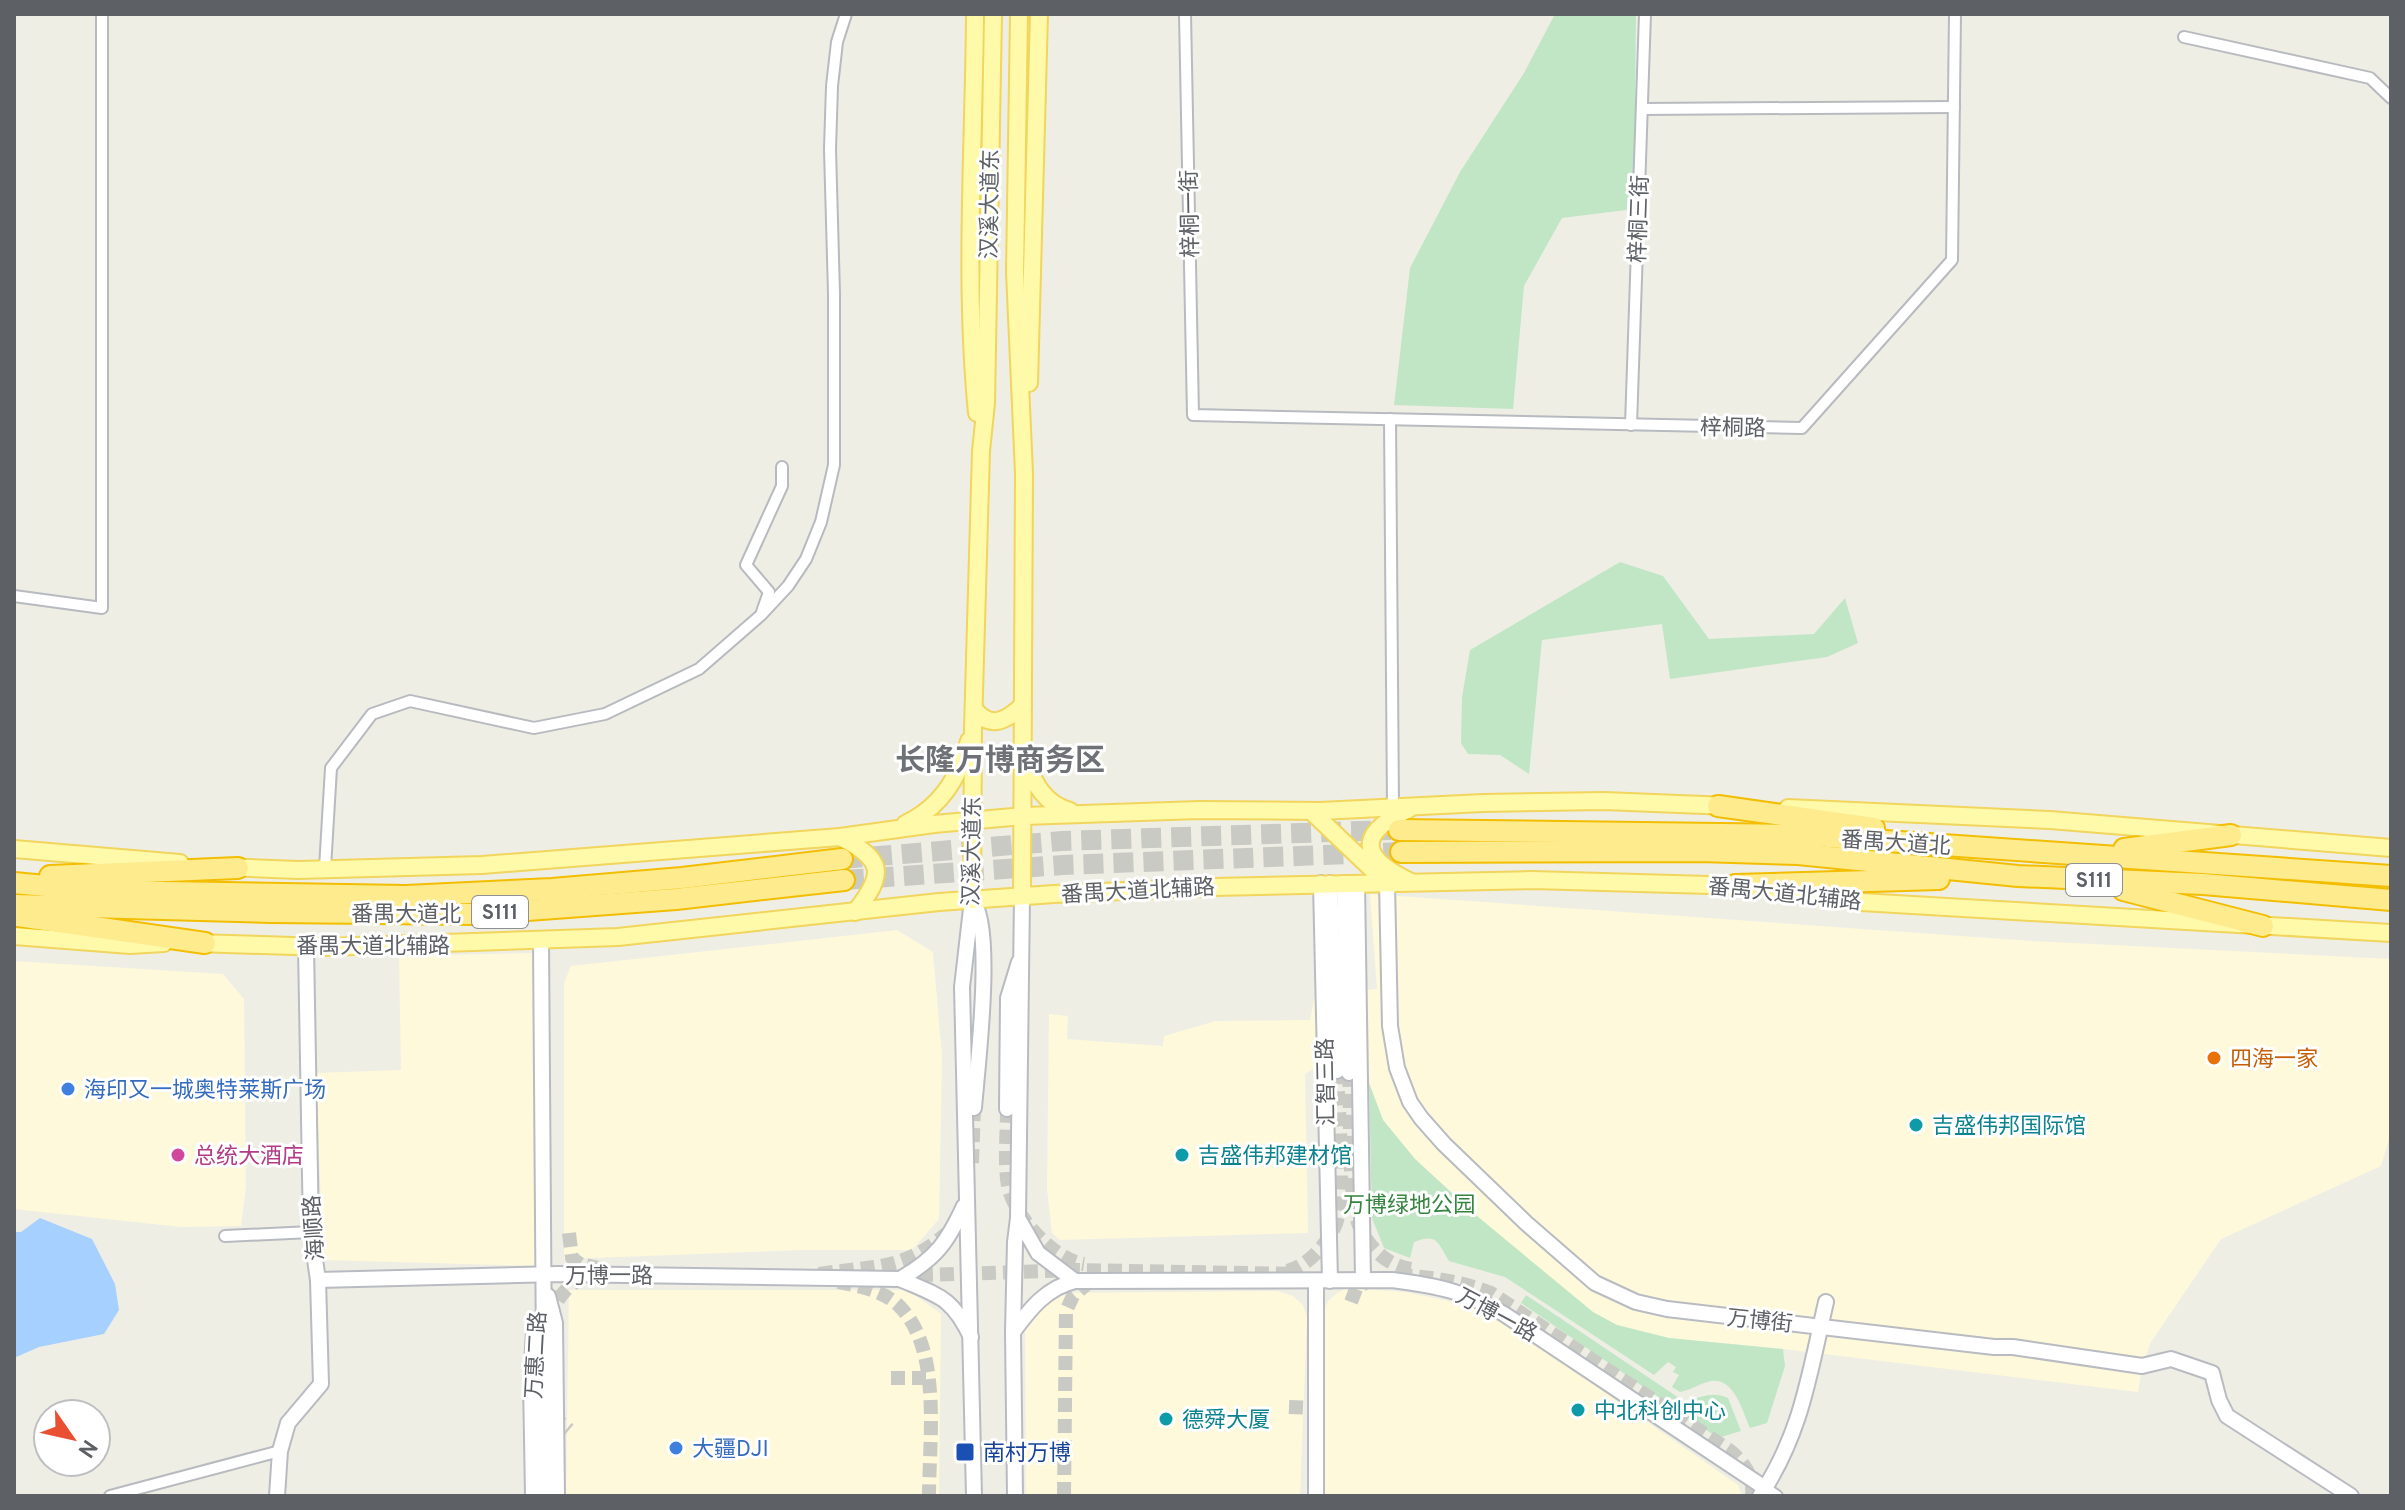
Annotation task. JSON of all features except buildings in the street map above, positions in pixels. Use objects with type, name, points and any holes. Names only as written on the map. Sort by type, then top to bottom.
[{"type":"highway","points":[[1718,806],[1955,840],[2004,850]]},
{"type":"highway","name":"番禺大道北","points":[[1399,830],[1799,835],[2391,876]]},
{"type":"highway","points":[[2083,855],[2231,835]]},
{"type":"highway","name":"番禺大道北","points":[[1401,852],[1784,853],[2018,876],[2203,884],[2391,900]]},
{"type":"highway","points":[[14,880],[238,868]]},
{"type":"highway","name":"番禺大道北","points":[[14,880],[99,891],[406,896],[843,870],[676,899],[475,914],[14,905]]},
{"type":"highway","points":[[1735,885],[2018,876]]},
{"type":"highway","points":[[2080,879],[2263,926]]},
{"type":"highway","points":[[14,916],[205,943]]},
{"type":"main road","points":[[975,14],[971,355],[981,451]]},
{"type":"main road","name":"汉溪大道东","points":[[972,900],[973,728],[981,451],[986,403],[993,14]]},
{"type":"main road","name":"汉溪大道东","points":[[1019,14],[1015,272],[1024,473],[1022,896]]},
{"type":"main road","points":[[1024,473],[1034,270],[1039,14]]},
{"type":"main road","points":[[975,710],[983,720],[991,721],[1011,717],[1023,705]]},
{"type":"main road","points":[[891,830],[924,814],[943,798],[965,755],[973,728]]},
{"type":"main road","points":[[1023,753],[1043,796],[1065,809],[1083,814]]},
{"type":"main road","points":[[14,849],[238,868],[298,870],[482,865],[840,837],[973,819],[1024,816],[1311,811],[1604,801],[1905,812],[2391,848]]},
{"type":"main road","points":[[1413,883],[1377,862],[1371,841],[1373,834],[1383,824],[1414,806]]},
{"type":"main road","points":[[1311,811],[1387,883]]},
{"type":"main road","points":[[840,837],[861,848],[873,859],[877,873],[871,892],[855,912]]},
{"type":"main road","name":"番禺大道北辅路","points":[[14,936],[130,945],[205,943],[306,946],[541,940],[618,937],[1022,896],[1338,883],[1532,880],[1735,885],[1861,902],[2391,933]]},
{"type":"street","points":[[14,596],[102,608],[102,14]]},
{"type":"street","points":[[325,868],[331,768],[372,714],[410,701],[534,728],[605,714],[699,669],[761,615],[788,586],[806,559],[821,522],[834,465],[830,149],[837,42],[846,14]]},
{"type":"street","name":"梓桐一街","points":[[1185,14],[1193,415]]},
{"type":"street","name":"梓桐三街","points":[[1631,425],[1645,14]]},
{"type":"street","name":"梓桐路","points":[[1193,415],[1802,428],[1952,260],[1955,14]]},
{"type":"street","points":[[2184,37],[2370,78],[2391,98]]},
{"type":"street","points":[[1642,109],[1954,107]]},
{"type":"street","points":[[1390,419],[1393,807]]},
{"type":"street","points":[[761,615],[769,592],[746,565],[782,486],[782,467]]},
{"type":"street","points":[[1338,883],[1343,1072]]},
{"type":"street","name":"汇智三路","points":[[1338,883],[1363,1280]]},
{"type":"street","name":"汇智三路","points":[[1316,1496],[1338,883]]},
{"type":"street","name":"万博街","points":[[1387,883],[1389,1006],[1395,1057],[1410,1102],[1438,1137],[1526,1223],[1595,1283],[1636,1302],[1667,1309],[2013,1347],[2142,1366],[2171,1359],[2212,1373],[2227,1416],[2351,1496]]},
{"type":"street","name":"汉溪大道东","points":[[1015,1496],[1013,1332],[1018,1218],[1022,896]]},
{"type":"street","points":[[972,900],[983,927],[982,1007],[974,1108]]},
{"type":"street","name":"汉溪大道东","points":[[972,900],[962,987],[974,1496]]},
{"type":"street","name":"万惠二路","points":[[533,1496],[533,1337],[543,1279],[541,940]]},
{"type":"street","name":"海顺路","points":[[277,1496],[280,1451],[288,1423],[321,1384],[318,1280],[311,1232],[306,946]]},
{"type":"street","points":[[1007,1109],[1008,998],[1022,954]]},
{"type":"street","points":[[900,1279],[924,1265],[949,1239],[966,1202]]},
{"type":"street","points":[[1018,1218],[1038,1253],[1075,1281]]},
{"type":"street","points":[[225,1236],[311,1232]]},
{"type":"street","points":[[543,1279],[545,1496]]},
{"type":"street","name":"万惠二路","points":[[543,1279],[555,1323],[557,1496]]},
{"type":"street","points":[[900,1279],[937,1295],[959,1312],[971,1337]]},
{"type":"street","name":"万博一路","points":[[318,1280],[900,1279]]},
{"type":"street","name":"万博一路","points":[[1075,1281],[1392,1280],[1434,1285],[1476,1298],[1547,1342],[1767,1493]]},
{"type":"street","points":[[1013,1332],[1030,1309],[1048,1293],[1060,1285],[1075,1281]]},
{"type":"street","points":[[1767,1493],[1799,1421],[1826,1302]]},
{"type":"street","points":[[110,1496],[280,1451]]},
{"type":"shaded area","points":[[1370,894],[2032,941],[2391,959],[2391,1132],[2381,1166],[2221,1239],[2151,1342],[2142,1366],[2138,1392],[1669,1338],[1617,1325],[1593,1312],[1562,1288],[1415,1159],[1383,1120],[1353,1027],[1327,1060],[1305,1074],[1308,1233],[1060,1240],[1052,1233],[1047,1189],[1049,1014],[1068,1016],[1067,1039],[1163,1046],[1164,1036],[1216,1021],[1310,1020],[1315,995],[1377,989]]},
{"type":"shaded area","points":[[897,930],[933,952],[942,1057],[939,1219],[912,1250],[802,1250],[564,1259],[564,983],[571,966]]},
{"type":"shaded area","points":[[533,953],[535,1266],[323,1260],[316,1073],[401,1070],[399,956]]},
{"type":"shaded area","points":[[14,961],[223,974],[244,999],[246,1187],[241,1226],[181,1227],[14,1209]]},
{"type":"shaded area","points":[[1347,1288],[1405,1292],[1483,1308],[1738,1485],[1742,1496],[1323,1496],[1323,1312],[1328,1301]]},
{"type":"shaded area","points":[[569,1290],[908,1290],[941,1314],[939,1496],[566,1496]]},
{"type":"shaded area","points":[[1277,1291],[1293,1296],[1303,1305],[1307,1317],[1300,1496],[1026,1496],[1025,1328],[1039,1304],[1063,1293]]},
{"type":"green space","points":[[1555,14],[1636,14],[1634,209],[1562,218],[1524,286],[1513,409],[1394,405],[1410,268],[1460,172],[1524,73]]},
{"type":"green space","points":[[1620,562],[1663,576],[1709,639],[1814,634],[1845,598],[1858,643],[1827,657],[1670,679],[1662,624],[1542,640],[1529,774],[1500,755],[1468,754],[1461,743],[1462,697],[1470,650]]},
{"type":"green space","name":"万博绿地公园","points":[[1369,1083],[1383,1120],[1415,1159],[1477,1216],[1593,1312],[1617,1325],[1669,1338],[1783,1349],[1785,1366],[1767,1423],[1750,1428],[1732,1390],[1719,1381],[1680,1392],[1672,1387],[1679,1375],[1673,1372],[1676,1367],[1668,1362],[1654,1375],[1505,1277],[1449,1261],[1439,1244],[1432,1239],[1414,1242],[1410,1258],[1384,1248],[1372,1218]]},
{"type":"green space","points":[[1526,1295],[1685,1402],[1712,1395],[1728,1398],[1741,1431],[1718,1438],[1521,1303]]},
{"type":"water","points":[[40,1218],[92,1239],[115,1284],[119,1310],[104,1334],[39,1347],[14,1358],[14,1232],[21,1232]]},
{"type":"tunnel","points":[[842,859],[1062,841],[1391,830]]},
{"type":"tunnel","points":[[844,880],[1063,865],[1401,852]]},
{"type":"tunnel","points":[[1287,1271],[1302,1265],[1322,1247],[1339,1214],[1341,1175],[1337,1071]]},
{"type":"tunnel","points":[[1349,1073],[1351,1176],[1360,1228],[1369,1243],[1387,1260],[1411,1269]]},
{"type":"tunnel","points":[[972,1163],[974,1108]]},
{"type":"tunnel","points":[[1007,1109],[1006,1167],[1012,1198],[1037,1235],[1060,1254],[1084,1264]]},
{"type":"tunnel","points":[[569,1233],[572,1258],[580,1264],[603,1269]]},
{"type":"tunnel","points":[[819,1274],[901,1261],[931,1246],[947,1233]]},
{"type":"tunnel","points":[[898,1276],[1074,1270],[1301,1274]]},
{"type":"tunnel","points":[[549,1319],[564,1292],[589,1274]]},
{"type":"tunnel","points":[[1398,1275],[1445,1280],[1491,1293],[1729,1450],[1747,1470],[1752,1496]]},
{"type":"tunnel","points":[[1064,1496],[1066,1311],[1073,1296],[1094,1278]]},
{"type":"tunnel","points":[[1351,1302],[1356,1289],[1372,1278]]},
{"type":"tunnel","points":[[838,1282],[888,1297],[914,1326],[928,1372],[931,1424],[929,1496]]},
{"type":"tunnel","points":[[891,1378],[930,1378]]},
{"type":"tunnel","points":[[1289,1407],[1312,1408]]},
{"type":"tunnel","points":[[551,1415],[569,1430]]},
{"type":"place","name":"四海一家","points":[[2214,1058]]},
{"type":"place","name":"海印又一城奥特莱斯广场","points":[[68,1089]]},
{"type":"place","name":"吉盛伟邦国际馆","points":[[1916,1125]]},
{"type":"place","name":"总统大酒店","points":[[178,1155]]},
{"type":"place","name":"吉盛伟邦建材馆","points":[[1182,1155]]},
{"type":"place","name":"中北科创中心","points":[[1578,1410]]},
{"type":"place","name":"德舜大厦","points":[[1166,1419]]},
{"type":"place","name":"大疆DJI","points":[[676,1448]]},
{"type":"place","name":"南村万博","points":[[965,1452]]},
{"type":"district","name":"长隆万博商务区","points":[[1000,760]]}]
